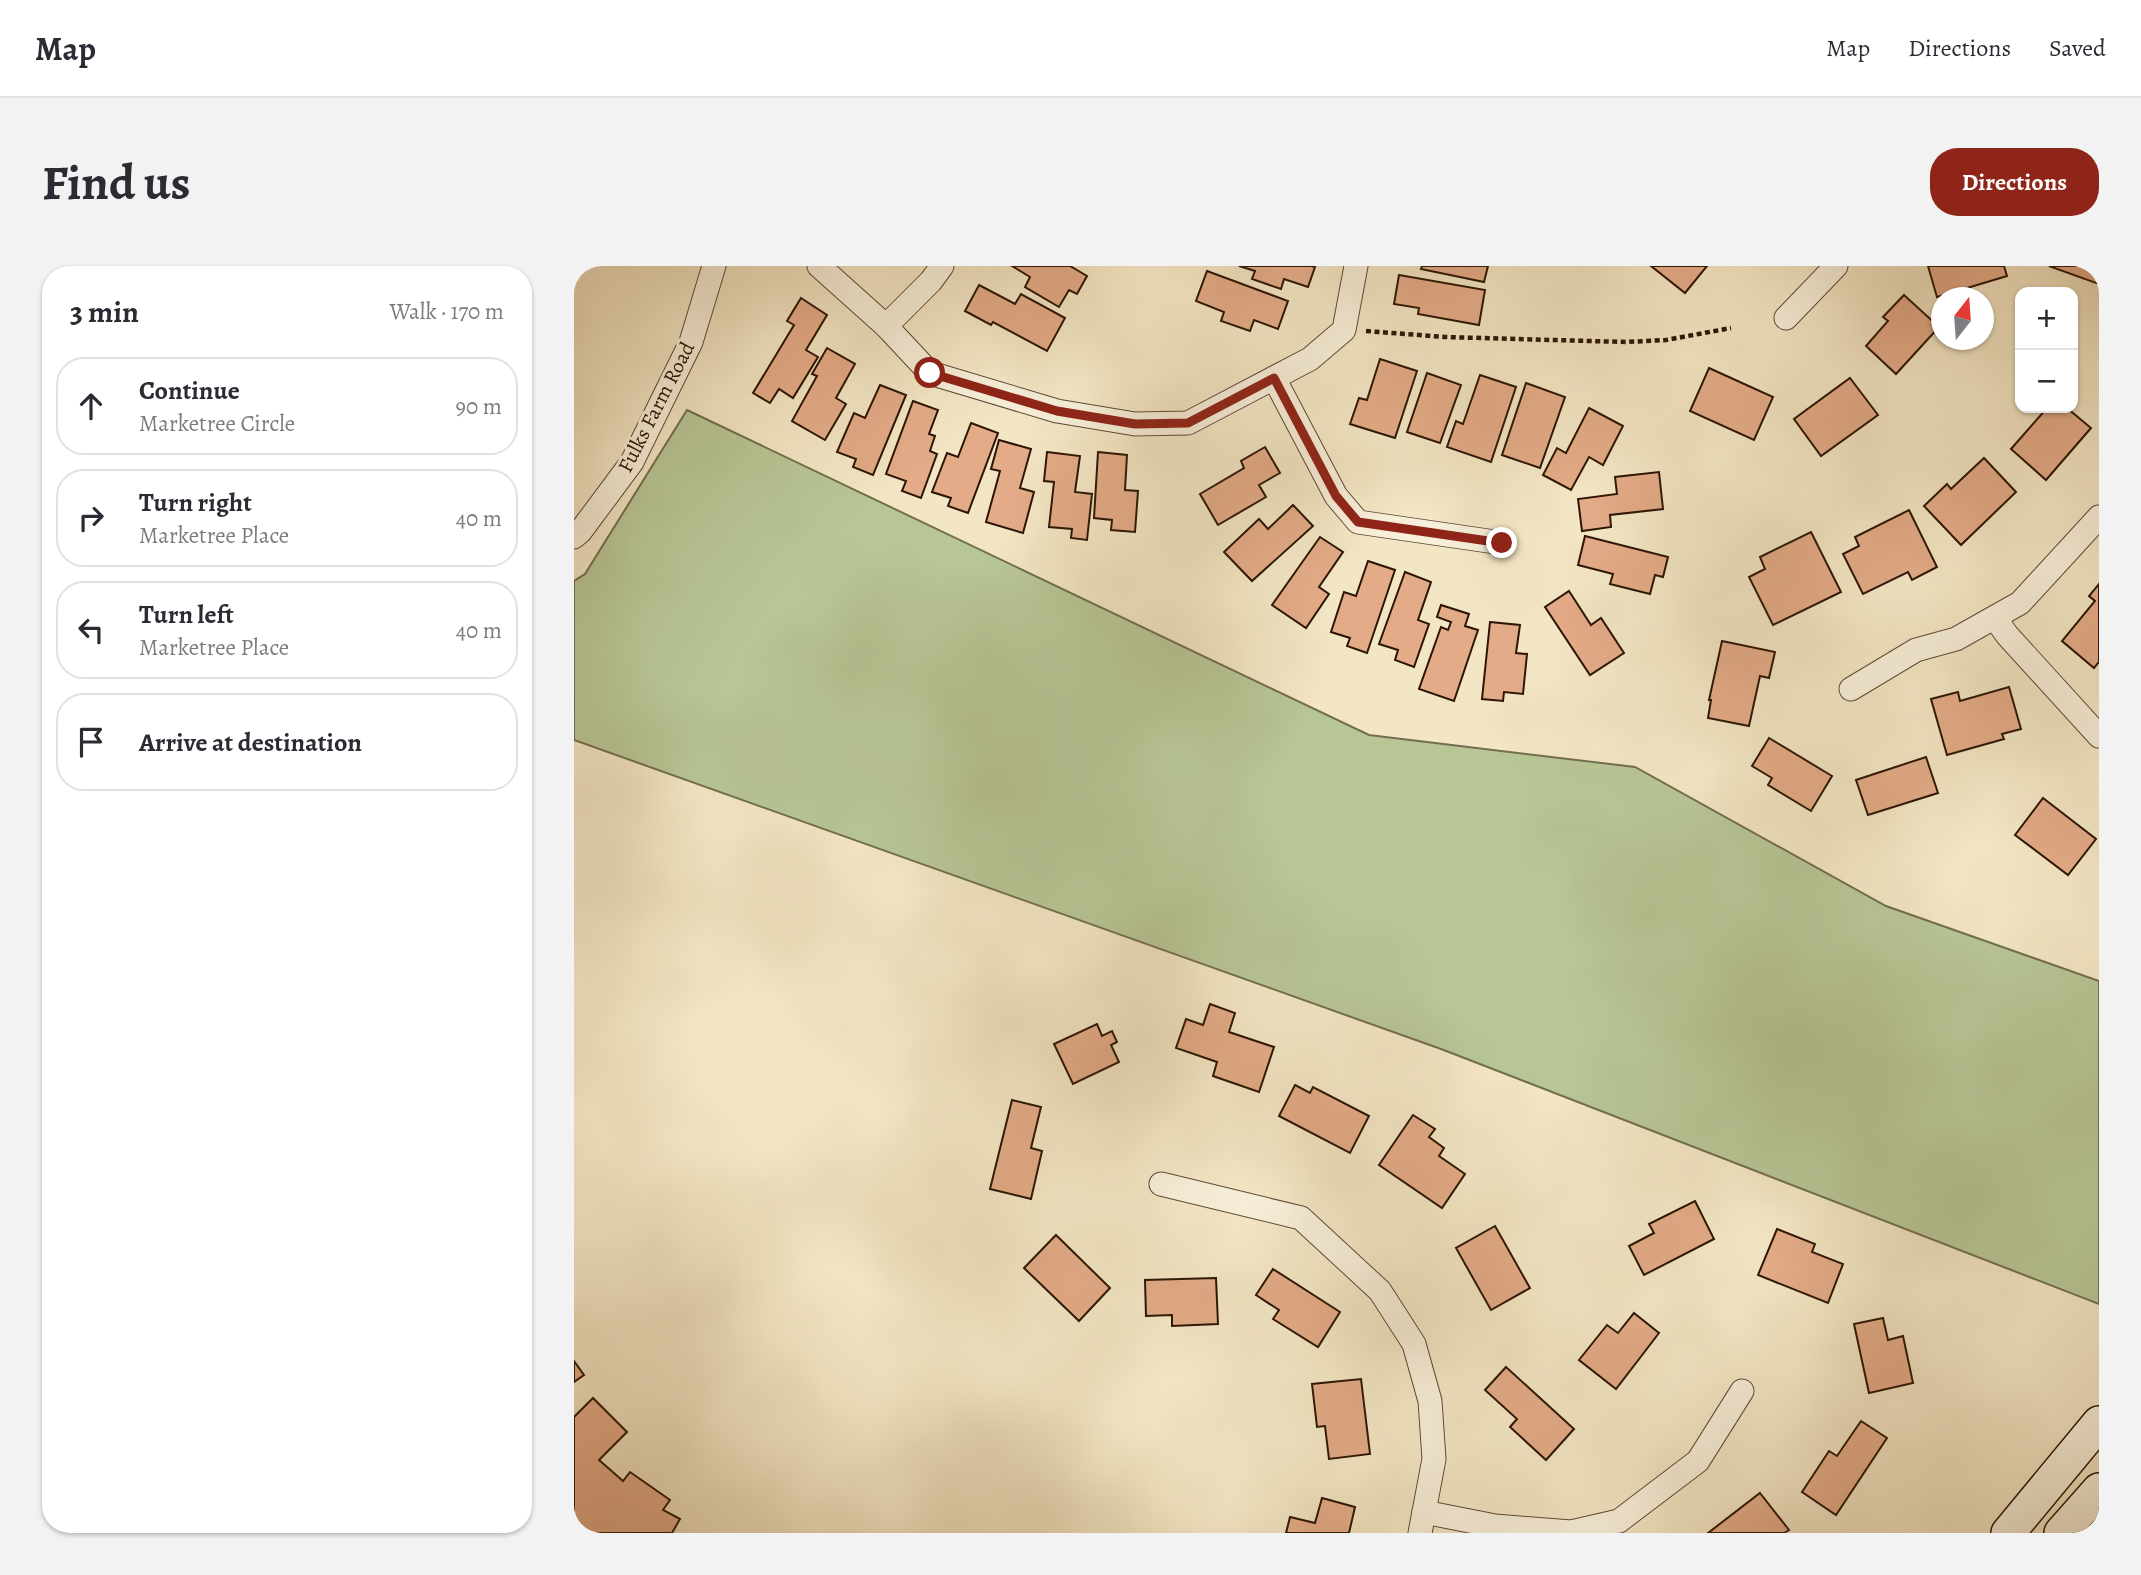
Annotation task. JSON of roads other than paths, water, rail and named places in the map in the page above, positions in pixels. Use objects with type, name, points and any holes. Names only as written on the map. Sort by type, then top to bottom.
[{"type":"street","name":"Fulks Farm Road","points":[[574,537],[632,462],[691,342],[714,266]]},
{"type":"street","points":[[819,266],[886,326],[930,373],[1057,411],[1135,424],[1188,423],[1310,359],[1344,330],[1356,266]]},
{"type":"street","points":[[886,326],[931,281],[942,266]]},
{"type":"street","points":[[1786,318],[1836,266]]},
{"type":"street","points":[[1274,378],[1336,496],[1358,522],[1502,543]]},
{"type":"street","points":[[1851,689],[1916,650],[1956,639],[2020,603],[2099,517]]},
{"type":"street","points":[[1995,618],[2007,635],[2099,736]]},
{"type":"street","points":[[1161,1184],[1301,1218],[1380,1291],[1414,1344],[1430,1401],[1434,1459],[1422,1522],[1571,1532],[1619,1521],[1698,1461],[1742,1391]]},
{"type":"street","points":[[2008,1533],[2099,1423]]},
{"type":"street","points":[[2062,1533],[2099,1490]]}]
